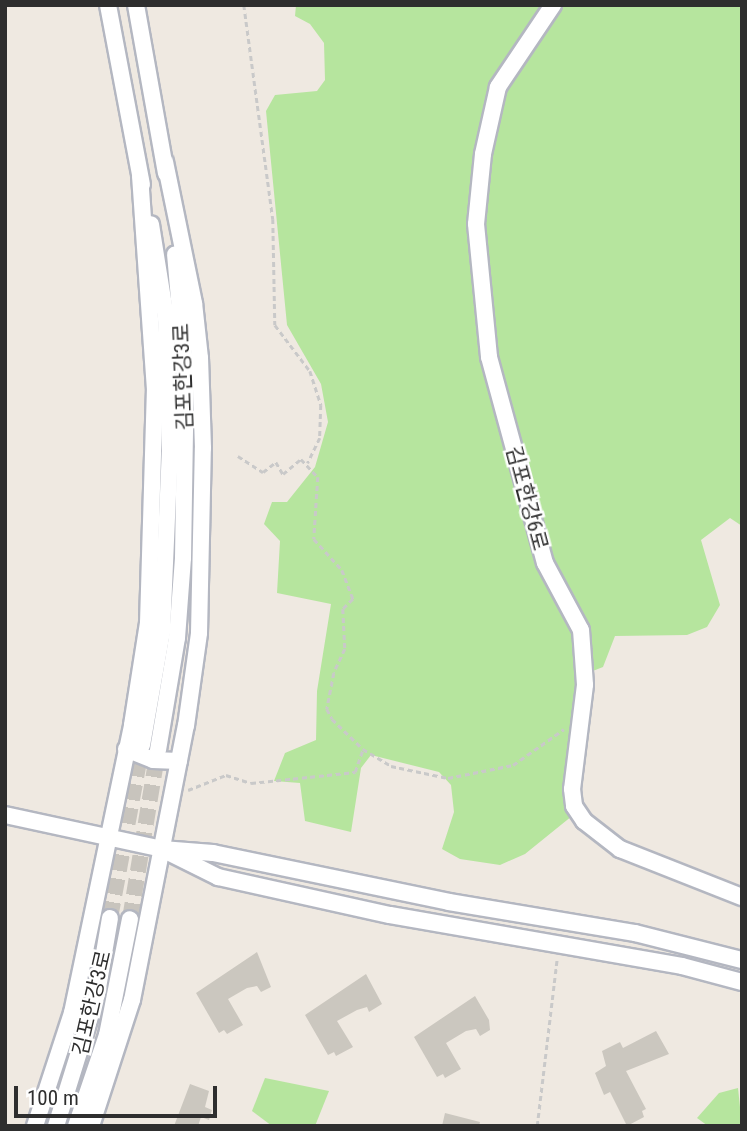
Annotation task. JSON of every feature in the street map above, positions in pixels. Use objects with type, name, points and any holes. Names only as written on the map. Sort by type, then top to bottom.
[{"type":"street","points":[[35,1126],[72,1013],[107,836],[142,748],[153,536],[155,390],[140,177],[107,5]]},
{"type":"street","name":"김포한강3로","points":[[136,5],[165,162],[186,377],[186,461],[177,638],[142,748]]},
{"type":"street","name":"김포한강6로","points":[[553,5],[498,87],[477,190],[477,248],[489,357],[538,539],[551,577],[571,603],[582,630],[582,715],[572,789],[574,806],[584,821],[639,859],[742,897]]},
{"type":"street","points":[[91,1126],[132,1000],[179,761],[199,633],[203,448],[194,303],[165,162]]},
{"type":"street","points":[[142,748],[153,760],[179,761]]},
{"type":"street","points":[[5,815],[162,849],[214,853],[449,902],[635,933],[742,960]]},
{"type":"street","points":[[162,849],[218,877],[390,915],[560,943],[742,982]]},
{"type":"street","points":[[93,909],[125,912],[147,921]]},
{"type":"street","name":"김포한강3로","points":[[56,1126],[97,994],[110,918]]},
{"type":"street","name":"김포한강3로","points":[[76,1126],[107,1035],[130,919]]},
{"type":"path","points":[[244,5],[273,219],[275,325],[310,371],[321,405],[320,438],[308,463]]},
{"type":"path","points":[[238,456],[263,472],[276,462],[283,474],[301,459],[308,463],[318,477],[314,540],[342,570],[353,599],[344,609],[345,649],[334,673],[327,709],[363,749],[391,766],[448,778],[461,776],[513,765],[582,715]]},
{"type":"path","points":[[185,791],[226,775],[251,783],[347,774],[355,772],[363,749]]},
{"type":"path","points":[[537,1126],[560,943]]},
{"type":"green space","points":[[296,5],[742,5],[742,526],[730,518],[701,540],[720,605],[707,627],[687,635],[615,636],[603,667],[580,676],[572,816],[525,854],[500,865],[460,859],[442,849],[454,812],[451,785],[439,772],[371,755],[361,768],[351,832],[305,821],[300,783],[274,781],[285,753],[316,740],[317,691],[331,604],[277,593],[280,541],[264,524],[272,502],[287,502],[315,467],[328,422],[321,384],[287,325],[266,111],[275,95],[317,91],[325,80],[324,43],[310,24],[295,16]]},
{"type":"green space","points":[[265,1078],[329,1091],[315,1126],[272,1126],[252,1111]]},
{"type":"green space","points":[[738,1088],[742,1126],[708,1126],[697,1118],[719,1093]]},
{"type":"building","points":[[257,952],[271,987],[261,992],[257,986],[247,988],[228,999],[243,1025],[227,1034],[224,1030],[219,1033],[196,993]]},
{"type":"building","points":[[366,974],[382,1004],[369,1012],[367,1007],[357,1010],[337,1021],[353,1047],[336,1056],[334,1052],[328,1055],[305,1015]]},
{"type":"building","points":[[475,996],[489,1020],[490,1030],[480,1036],[476,1029],[466,1031],[446,1043],[461,1069],[445,1078],[443,1074],[437,1077],[414,1037]]},
{"type":"building","points":[[656,1031],[669,1054],[626,1071],[646,1109],[642,1111],[644,1117],[627,1126],[610,1092],[604,1095],[595,1073],[606,1066],[602,1051],[620,1042],[623,1048]]},
{"type":"building","points":[[190,1084],[209,1091],[205,1107],[212,1110],[209,1120],[201,1117],[198,1126],[174,1126]]},
{"type":"building","points":[[445,1113],[480,1122],[479,1126],[442,1126]]},
{"type":"tunnel","points":[[110,918],[142,745]]},
{"type":"tunnel","points":[[130,919],[158,750]]}]
